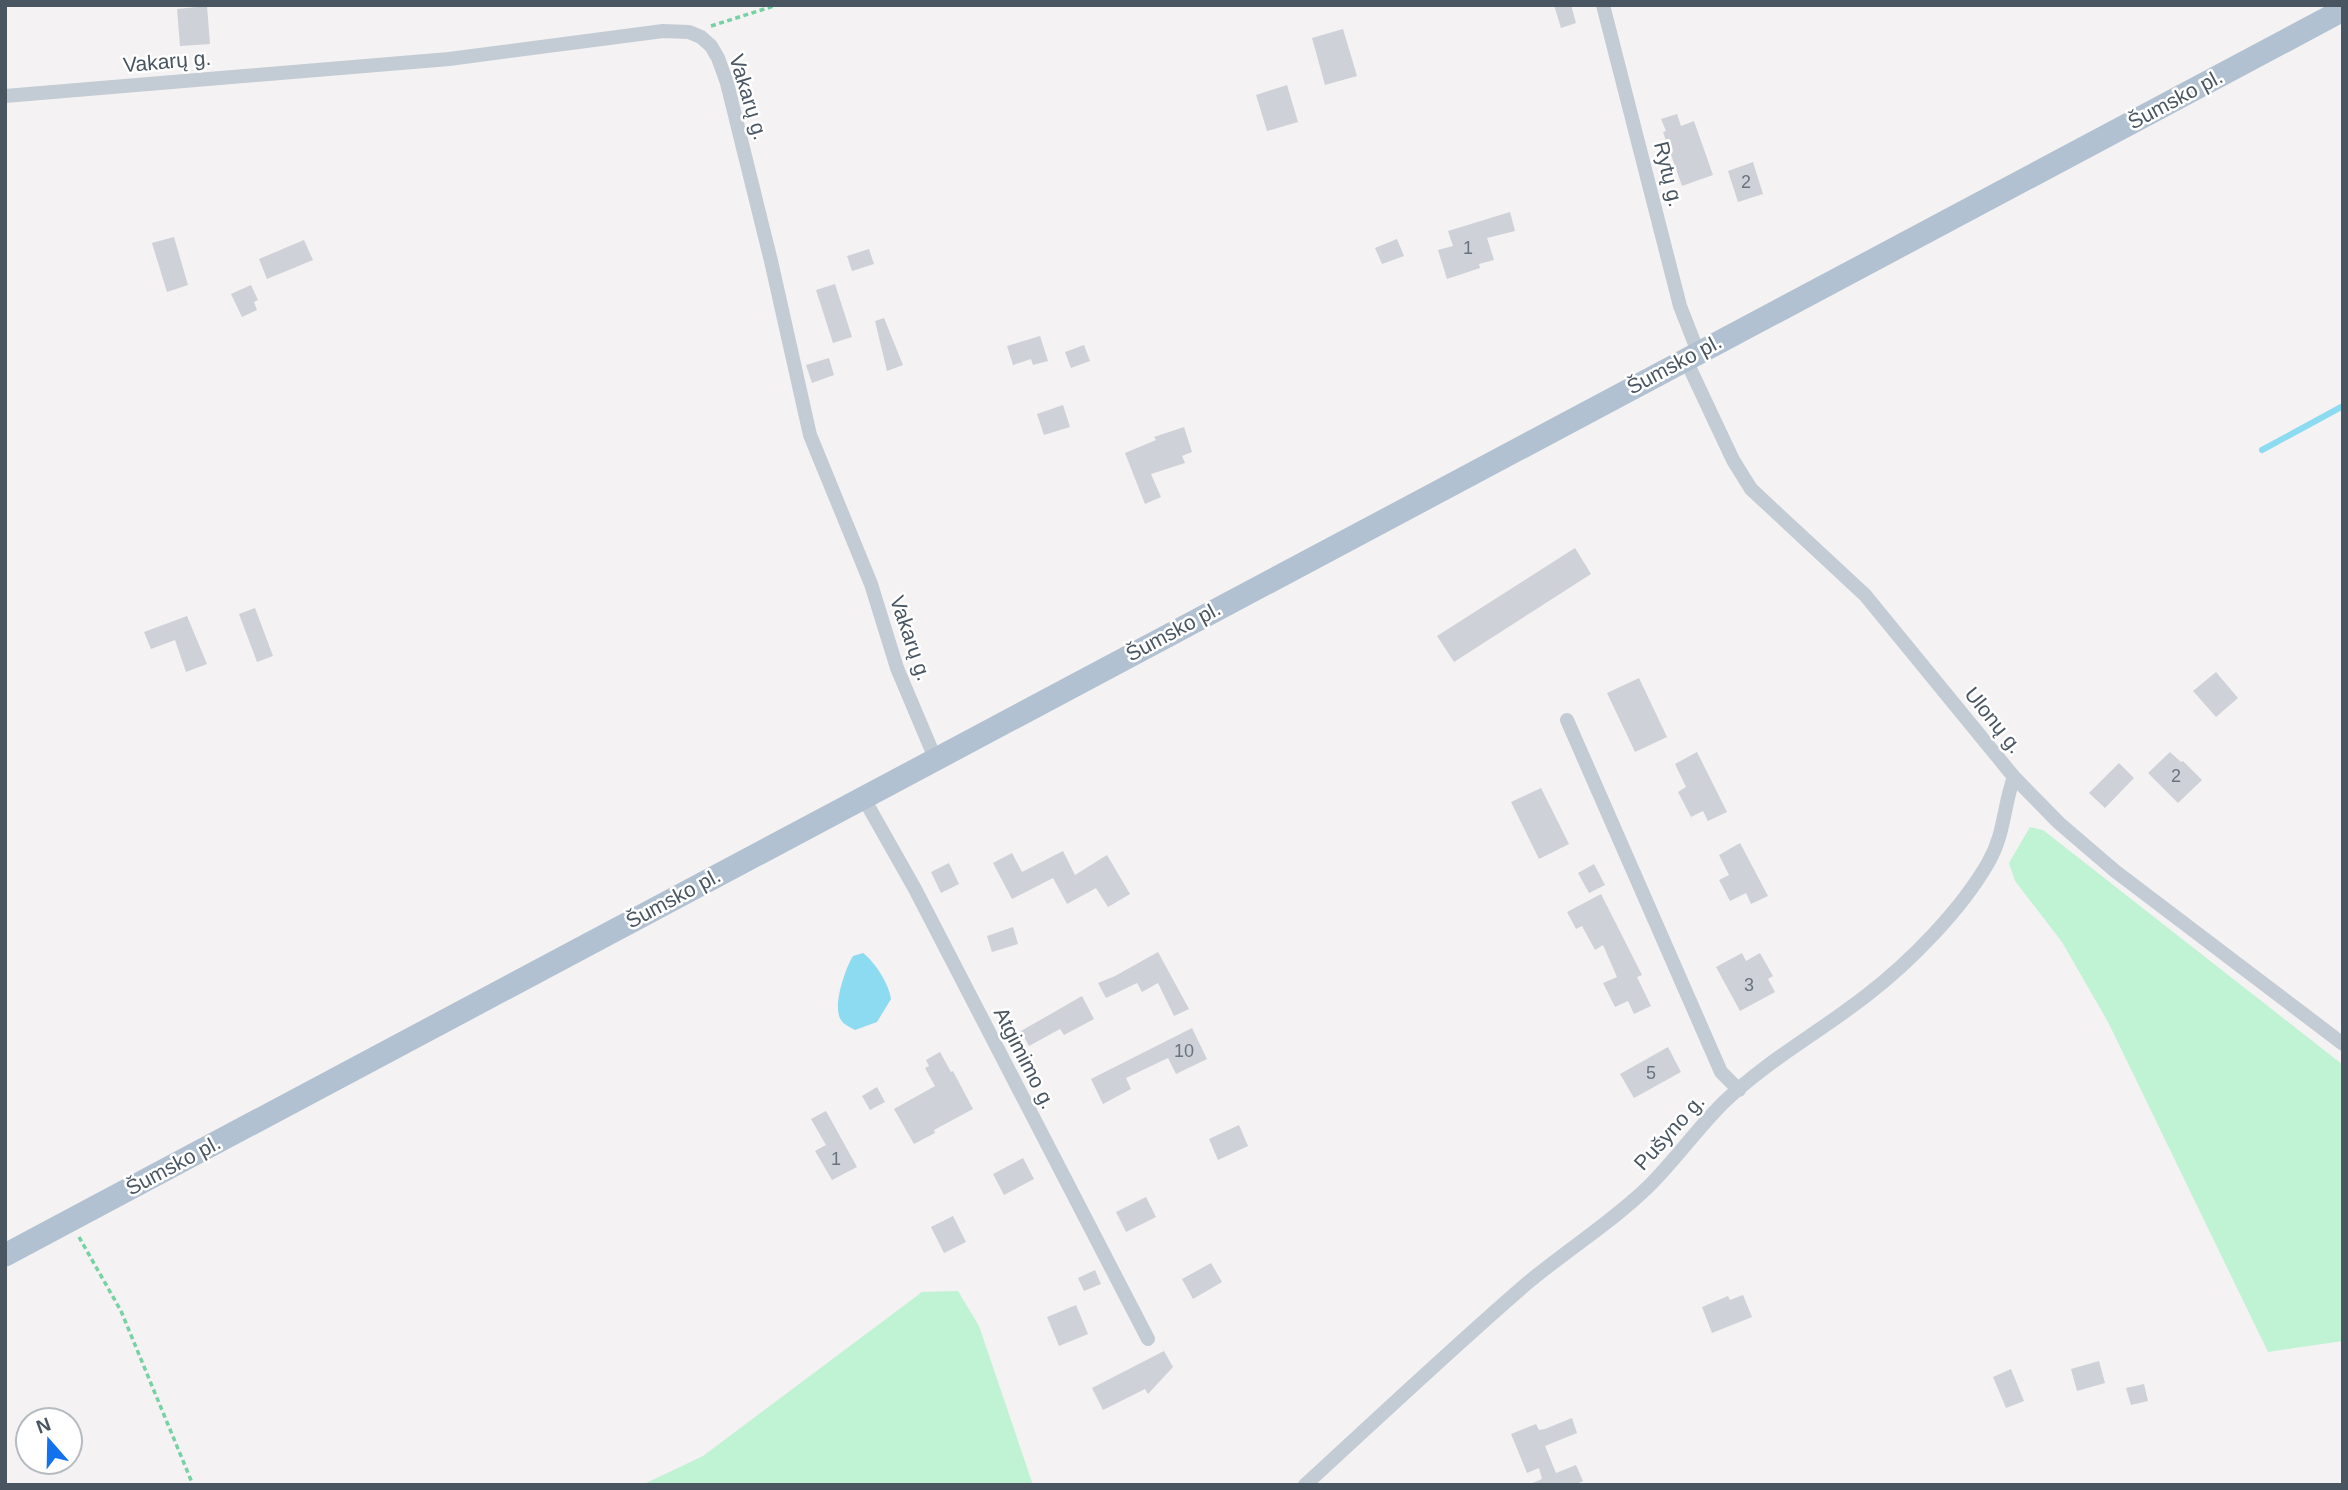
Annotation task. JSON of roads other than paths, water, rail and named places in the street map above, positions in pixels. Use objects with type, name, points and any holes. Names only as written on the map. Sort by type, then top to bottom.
[{"type":"main road","name":"Šumsko pl.","points":[[5,1255],[2343,10]]},
{"type":"street","name":"Rytų g.","points":[[1603,5],[1691,355]]},
{"type":"street","name":"Vakarų g.","points":[[5,96],[449,60],[663,32],[689,32],[711,46],[727,83],[810,435],[871,584],[897,668],[935,758]]},
{"type":"street","name":"Ulonų g.","points":[[1691,355],[1733,460],[1751,489],[1865,595],[2014,777],[2060,823],[2115,871],[2343,1044]]},
{"type":"street","points":[[1567,720],[1721,1072],[1739,1090]]},
{"type":"street","name":"Pušyno g.","points":[[1305,1485],[1526,1284],[1649,1186],[1724,1102],[1757,1074],[1869,994],[1925,943],[1958,907],[1989,862],[2002,833],[2008,791],[2014,777]]},
{"type":"street","name":"Atgimimo g.","points":[[863,797],[915,889],[1148,1339]]},
{"type":"water","points":[[863,953],[881,974],[891,999],[877,1022],[855,1030],[841,1020],[838,1006],[846,970],[853,956]]},
{"type":"waterway","points":[[2262,450],[2343,406]]}]
